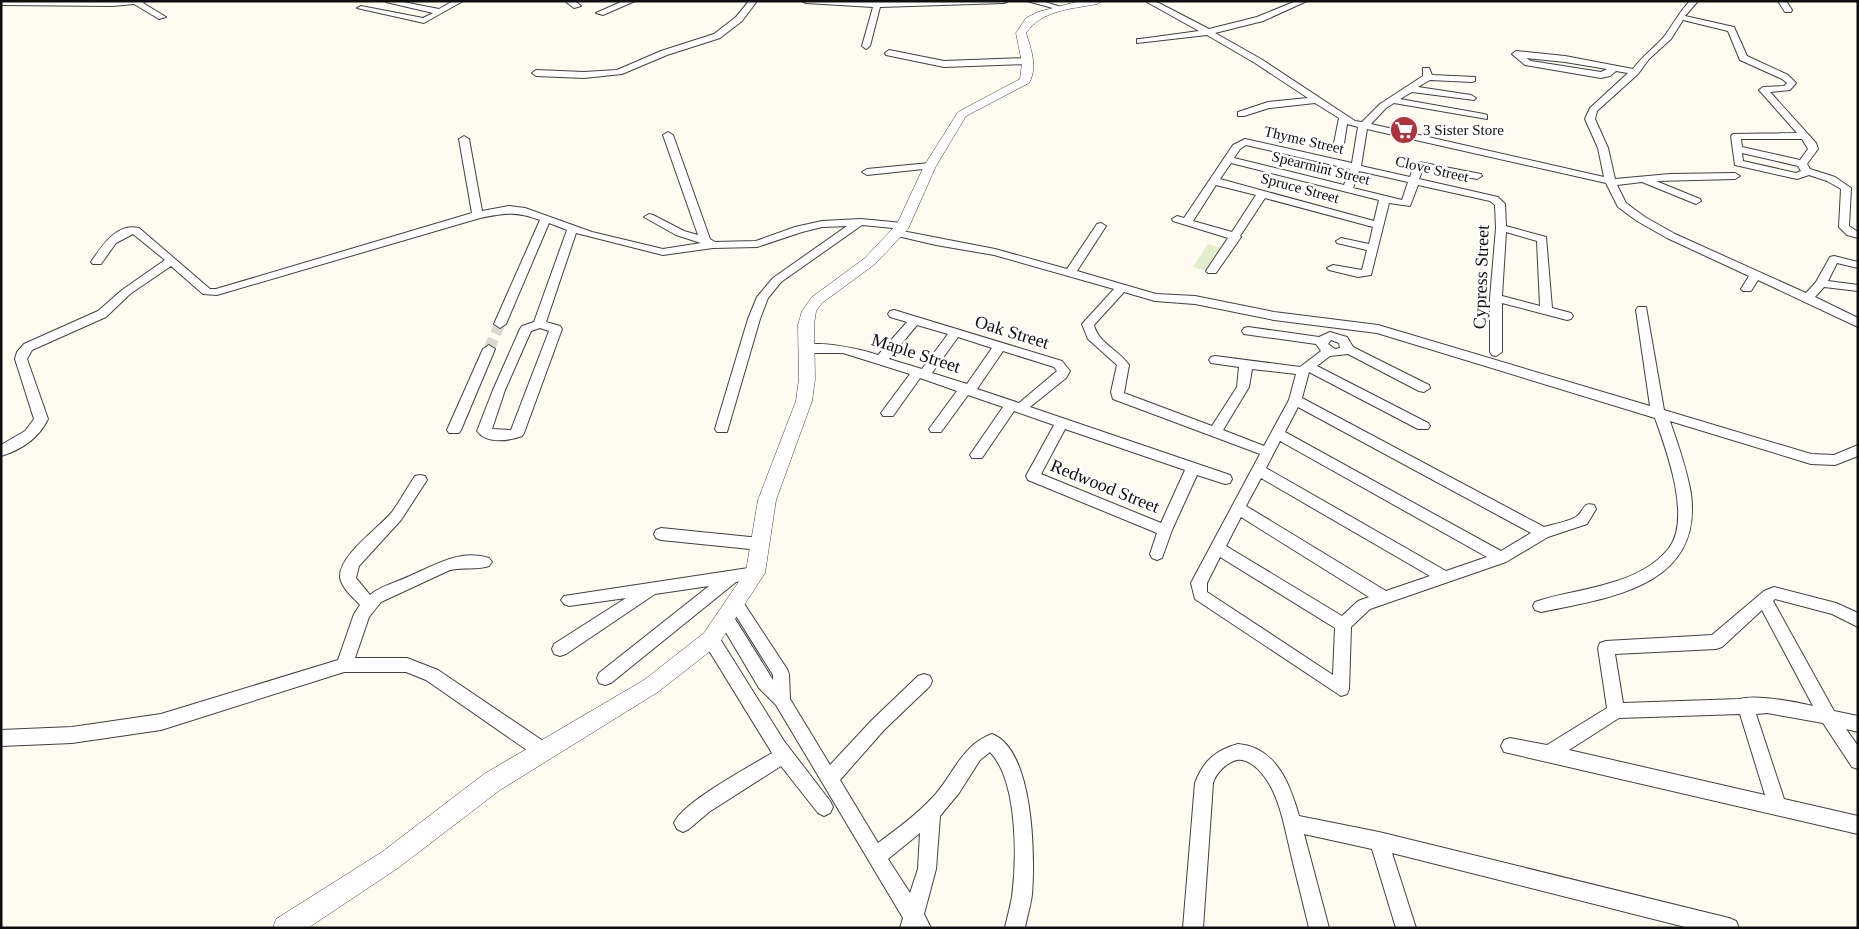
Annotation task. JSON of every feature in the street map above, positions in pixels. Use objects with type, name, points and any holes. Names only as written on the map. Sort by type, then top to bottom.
[{"type":"street","points":[[361,8],[424,21],[460,1]]},
{"type":"street","points":[[569,1],[577,6]]},
{"type":"street","points":[[600,14],[631,1]]},
{"type":"street","points":[[536,73],[584,75],[619,72],[664,53],[717,36],[739,19],[753,1]]},
{"type":"street","points":[[806,1],[877,5],[1004,1]]},
{"type":"street","points":[[1031,1],[1060,8]]},
{"type":"street","points":[[285,928],[390,860],[492,782],[651,686],[711,639],[755,573],[767,500],[804,400],[807,379],[806,325],[809,311],[817,300],[870,261],[900,229],[930,166],[962,114],[1025,81],[1028,73],[1028,61],[1021,33],[1030,20],[1060,8],[1097,1]]},
{"type":"street","points":[[1149,1],[1258,61],[1343,119],[1363,127],[1611,182],[1670,177],[1735,176]]},
{"type":"street","points":[[1140,41],[1208,32],[1260,19],[1303,1]]},
{"type":"street","points":[[1694,1],[1668,37],[1646,57],[1635,72],[1593,110],[1590,119],[1603,148],[1611,182],[1622,205],[1641,219],[1671,236],[1808,298],[1858,323]]},
{"type":"street","points":[[1782,1],[1788,10]]},
{"type":"street","points":[[1,3],[138,2],[162,17]]},
{"type":"street","points":[[390,2],[441,12]]},
{"type":"street","points":[[866,46],[877,5]]},
{"type":"street","points":[[1681,17],[1731,30],[1743,58],[1785,77],[1792,83],[1787,88],[1763,90],[1811,143],[1813,149],[1804,167]]},
{"type":"street","points":[[888,53],[944,64],[1028,61]]},
{"type":"street","points":[[1614,68],[1601,75],[1528,63],[1516,54],[1565,58],[1635,72]]},
{"type":"street","points":[[1348,190],[1356,167],[1363,127],[1383,106],[1412,89],[1427,74],[1472,75],[1470,114]]},
{"type":"street","points":[[1412,89],[1471,98]]},
{"type":"street","points":[[1241,114],[1268,105],[1314,100]]},
{"type":"street","points":[[1393,100],[1484,117]]},
{"type":"street","points":[[1339,143],[1343,119]]},
{"type":"street","points":[[668,135],[709,243]]},
{"type":"street","points":[[1804,136],[1739,135],[1734,138],[1737,149],[1804,167],[1846,188],[1844,227],[1851,233],[1858,235]]},
{"type":"street","points":[[464,139],[478,215]]},
{"type":"street","points":[[1236,237],[1182,221],[1214,181],[1236,148],[1245,142]]},
{"type":"street","name":"Thyme Street","points":[[1245,142],[1356,167]]},
{"type":"street","name":"Spearmint Street","points":[[1228,159],[1407,203],[1414,180]]},
{"type":"street","points":[[1414,180],[1418,166],[1421,164],[1477,176]]},
{"type":"street","points":[[867,172],[930,166]]},
{"type":"street","name":"Clove Street","points":[[1356,167],[1489,198],[1500,204]]},
{"type":"street","points":[[1641,179],[1696,201]]},
{"type":"street","name":"Spruce Street","points":[[1214,181],[1378,225]]},
{"type":"street","points":[[1212,271],[1236,237],[1262,194]]},
{"type":"street","points":[[1333,268],[1365,274],[1385,199]]},
{"type":"street","name":"Cypress Street","points":[[1496,352],[1496,298],[1501,228],[1500,204]]},
{"type":"street","points":[[97,262],[114,238],[122,233],[135,230],[207,292],[217,292],[478,215],[508,209],[526,211],[588,234],[663,252],[709,243],[757,244],[799,229],[822,224],[861,222],[900,229],[939,243],[996,252],[1155,297],[1195,300],[1274,316],[1378,329],[1811,459],[1835,460],[1858,450]]},
{"type":"street","points":[[649,217],[686,235],[709,243]]},
{"type":"street","points":[[500,324],[546,218]]},
{"type":"street","points":[[722,430],[754,319],[763,297],[777,280],[861,222]]},
{"type":"street","points":[[1070,273],[1101,226]]},
{"type":"street","points":[[540,324],[573,228]]},
{"type":"street","points":[[1501,228],[1538,236],[1542,239],[1546,311]]},
{"type":"street","points":[[1341,241],[1372,248]]},
{"type":"street","points":[[1808,298],[1821,283],[1834,259],[1858,265]]},
{"type":"street","points":[[1,452],[32,433],[38,427],[41,419],[22,359],[23,352],[35,343],[102,314],[126,292],[172,260]]},
{"type":"street","points":[[1747,289],[1756,274]]},
{"type":"street","points":[[1821,283],[1858,288]]},
{"type":"street","points":[[1121,288],[1088,324],[1088,330],[1094,339],[1123,365],[1117,395],[1267,452]]},
{"type":"street","points":[[1496,298],[1567,316]]},
{"type":"street","points":[[1542,606],[1612,590],[1636,580],[1656,568],[1674,552],[1681,536],[1684,518],[1682,493],[1677,465],[1660,415],[1642,310]]},
{"type":"street","name":"Oak Street","points":[[894,314],[1058,364],[1064,371],[1062,375],[1017,406]]},
{"type":"street","points":[[881,360],[914,321]]},
{"type":"street","points":[[540,324],[556,329],[517,433],[513,435],[488,434],[484,432],[499,390],[526,329],[540,324]]},
{"type":"street","points":[[1340,324],[1343,343]]},
{"type":"street","points":[[1248,331],[1324,346]]},
{"type":"street","points":[[888,414],[955,333]]},
{"type":"street","points":[[1424,388],[1343,343],[1326,337],[1324,346],[1306,369],[1295,400],[1199,583],[1200,595],[1341,688],[1343,625],[1364,604],[1501,558],[1543,533],[1582,520],[1589,509]]},
{"type":"street","points":[[936,429],[1000,346]]},
{"type":"street","points":[[454,430],[489,349]]},
{"type":"street","name":"Maple Street","points":[[806,349],[843,349],[881,360],[1225,479]]},
{"type":"street","points":[[1215,360],[1306,369],[1423,426]]},
{"type":"street","points":[[1215,433],[1242,387],[1246,364]]},
{"type":"street","points":[[1295,400],[1543,533]]},
{"type":"street","points":[[977,455],[1017,406]]},
{"type":"street","name":"Redwood Street","points":[[1062,422],[1033,476],[1165,530]]},
{"type":"street","points":[[1277,433],[1501,558]]},
{"type":"street","points":[[1156,554],[1193,468]]},
{"type":"street","points":[[1258,470],[1444,577]]},
{"type":"street","points":[[369,605],[350,583],[348,577],[350,571],[369,543],[392,522],[420,480]]},
{"type":"street","points":[[1238,508],[1384,598]]},
{"type":"street","points":[[661,534],[760,544]]},
{"type":"street","points":[[1217,548],[1343,625]]},
{"type":"street","points":[[344,665],[354,631],[362,614],[369,605],[388,591],[417,580],[446,565],[458,562],[484,562]]},
{"type":"street","points":[[569,600],[755,573]]},
{"type":"street","points":[[605,678],[730,577]]},
{"type":"street","points":[[560,649],[652,589]]},
{"type":"street","points":[[1616,710],[1606,648],[1716,642],[1764,599],[1774,593],[1781,593],[1843,611],[1858,621]]},
{"type":"street","points":[[1764,599],[1828,717],[1858,761]]},
{"type":"street","points":[[731,611],[770,656],[781,674],[782,700]]},
{"type":"street","points":[[731,611],[754,664],[765,684],[782,700],[915,924]]},
{"type":"street","points":[[711,639],[761,724],[824,808]]},
{"type":"street","points":[[754,664],[770,656]]},
{"type":"street","points":[[1,738],[72,735],[161,722],[344,665],[407,665],[432,675],[543,751]]},
{"type":"street","points":[[829,779],[878,724],[924,681]]},
{"type":"street","points":[[1745,705],[1777,805]]},
{"type":"street","points":[[1549,753],[1616,710],[1745,705],[1783,708],[1858,724]]},
{"type":"street","points":[[876,856],[932,812],[952,789],[983,744],[992,742],[999,747],[1008,759],[1018,791],[1022,836],[1022,894],[1015,928]]},
{"type":"street","points":[[1510,746],[1549,753],[1858,825]]},
{"type":"street","points":[[1193,928],[1206,773],[1212,765],[1233,753],[1245,752],[1258,758],[1278,783],[1292,823],[1319,928]]},
{"type":"street","points":[[683,823],[703,806],[783,755]]},
{"type":"street","points":[[915,924],[927,869],[932,812]]},
{"type":"street","points":[[1292,823],[1379,841],[1729,928]]},
{"type":"street","points":[[1379,841],[1406,928]]},
{"type":"green space","points":[[1208,244],[1228,250],[1214,273],[1193,267]]},
{"type":"tunnel","points":[[489,349],[500,324]]},
{"type":"place","name":"3 Sister Store","points":[[1404,130]]}]
